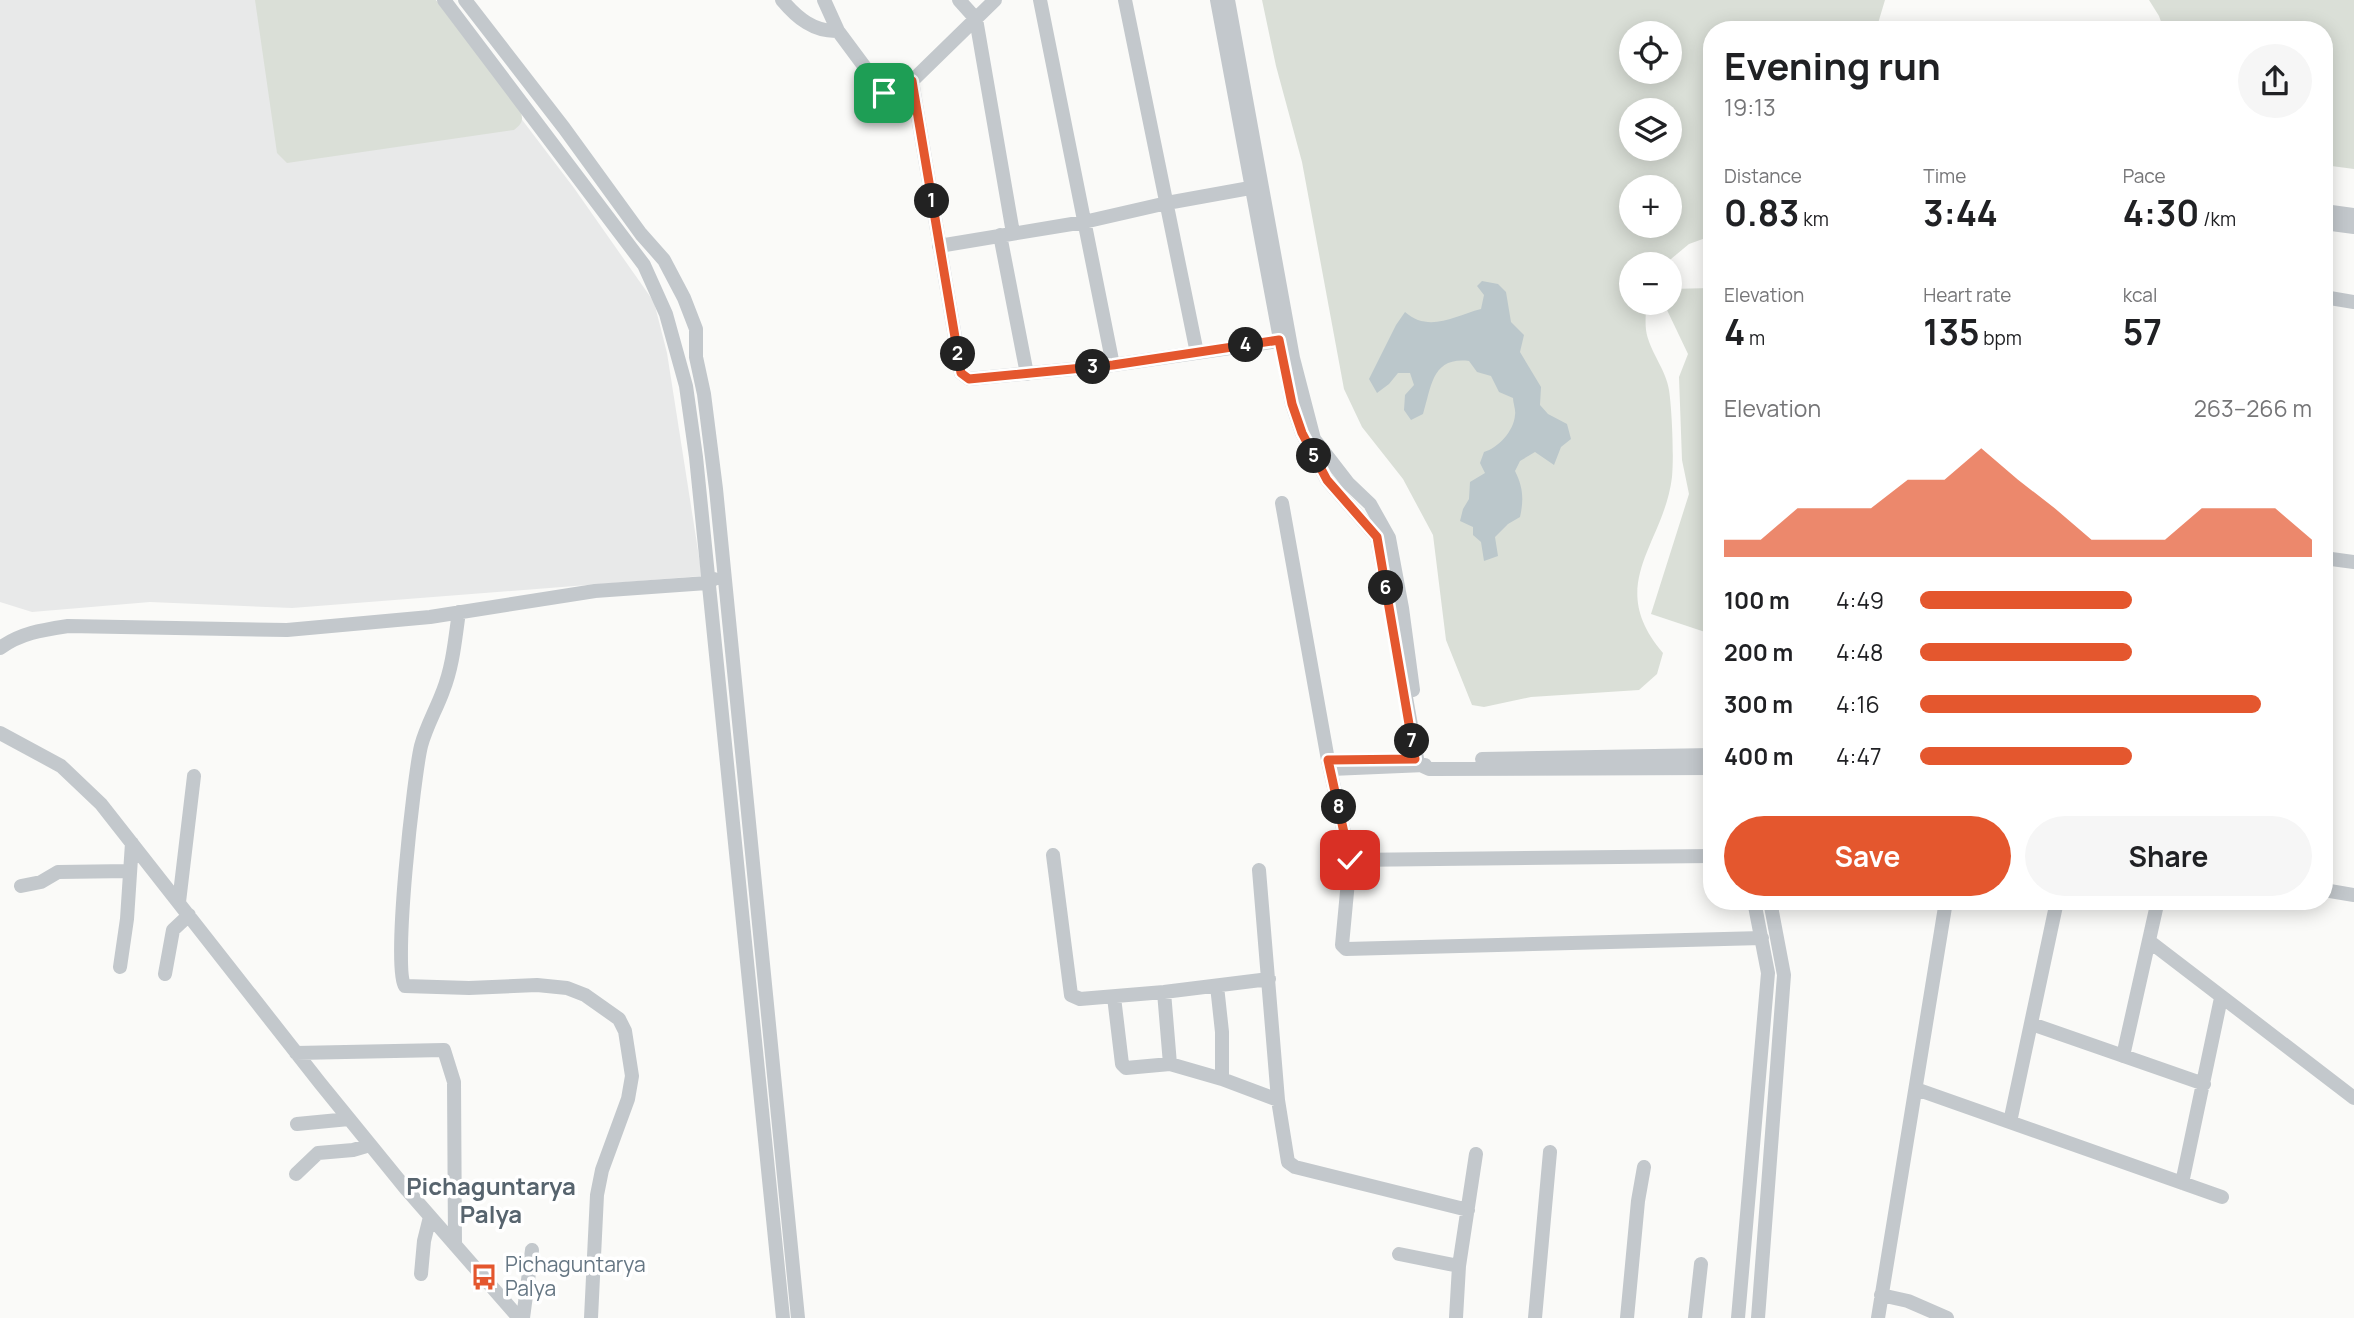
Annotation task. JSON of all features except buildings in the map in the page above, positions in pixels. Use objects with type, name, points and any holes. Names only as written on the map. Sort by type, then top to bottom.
[{"type":"street","points":[[444,0],[644,265],[666,314],[686,386],[696,457],[707,583],[750,975],[783,1318]]},
{"type":"street","points":[[465,0],[564,128],[641,234],[664,260],[684,298],[696,329],[696,357],[712,456],[725,573],[798,1318]]},
{"type":"street","points":[[782,0],[793,13],[817,30],[838,31]]},
{"type":"street","points":[[824,0],[838,31],[884,93],[894,94],[912,81],[995,0]]},
{"type":"street","points":[[959,0],[976,19],[1027,374]]},
{"type":"street","points":[[1040,0],[1113,365]]},
{"type":"street","points":[[1125,0],[1197,353]]},
{"type":"street","points":[[1217,0],[1257,187]]},
{"type":"street","points":[[1228,0],[1257,187],[1285,340],[1314,439],[1349,483],[1370,504],[1389,538],[1402,608],[1423,761],[1429,769],[1703,768]]},
{"type":"street","points":[[912,81],[961,373],[965,378],[1113,365],[1285,340]]},
{"type":"street","points":[[939,246],[1084,222],[1167,203],[1257,187]]},
{"type":"street","points":[[2333,212],[2354,215]]},
{"type":"street","points":[[2333,224],[2354,227]]},
{"type":"street","points":[[2333,298],[2354,302]]},
{"type":"street","points":[[1282,503],[1329,764],[1350,860],[1342,945],[1351,950],[1762,938]]},
{"type":"street","points":[[2333,559],[2354,562]]},
{"type":"street","points":[[0,648],[33,631],[68,626],[287,630],[459,612],[595,591],[707,583],[725,573]]},
{"type":"street","points":[[459,612],[450,667],[443,691],[425,731],[418,762],[401,932],[401,979],[405,986],[468,988],[537,985],[567,988],[585,995],[619,1018],[625,1031],[632,1076],[628,1099],[602,1170],[597,1195],[591,1318]]},
{"type":"street","points":[[0,733],[61,766],[102,804],[370,1145],[430,1217],[521,1318]]},
{"type":"street","points":[[1329,764],[1703,755]]},
{"type":"street","points":[[179,902],[194,776]]},
{"type":"street","points":[[120,967],[127,919],[132,843]]},
{"type":"street","points":[[1052,855],[1072,995],[1080,999],[1114,997],[1269,979]]},
{"type":"street","points":[[1350,860],[1703,856]]},
{"type":"street","points":[[1259,870],[1278,1100],[1288,1162],[1296,1167],[1468,1210]]},
{"type":"street","points":[[21,886],[41,882],[58,872],[130,871]]},
{"type":"street","points":[[2333,892],[2354,895]]},
{"type":"street","points":[[1738,1318],[1768,973],[1756,910]]},
{"type":"street","points":[[1758,1318],[1784,975],[1772,910]]},
{"type":"street","points":[[1878,1318],[1945,910]]},
{"type":"street","points":[[2010,1122],[2055,910]]},
{"type":"street","points":[[2123,1056],[2156,910]]},
{"type":"street","points":[[165,974],[173,930],[189,915]]},
{"type":"street","points":[[2149,941],[2354,1098]]},
{"type":"street","points":[[1217,986],[1222,1031],[1222,1079]]},
{"type":"street","points":[[1164,992],[1170,1063]]},
{"type":"street","points":[[1114,997],[1123,1066],[1129,1068],[1170,1063],[1278,1100]]},
{"type":"street","points":[[2182,1183],[2221,998]]},
{"type":"street","points":[[2032,1024],[2204,1084]]},
{"type":"street","points":[[296,1053],[440,1049],[446,1052],[454,1082],[455,1245]]},
{"type":"street","points":[[1916,1089],[2222,1197]]},
{"type":"street","points":[[297,1124],[349,1119]]},
{"type":"street","points":[[296,1174],[318,1153],[353,1150],[370,1145]]},
{"type":"street","points":[[1535,1318],[1550,1153]]},
{"type":"street","points":[[1456,1318],[1460,1266],[1476,1154]]},
{"type":"street","points":[[1627,1318],[1638,1201],[1644,1167]]},
{"type":"street","points":[[421,1273],[424,1241],[430,1217]]},
{"type":"street","points":[[521,1318],[532,1250]]},
{"type":"street","points":[[1399,1254],[1460,1266]]},
{"type":"street","points":[[1695,1318],[1701,1264]]},
{"type":"street","points":[[1881,1295],[1908,1301],[1947,1318]]},
{"type":"shaded area","points":[[0,0],[431,0],[574,188],[654,302],[667,353],[702,576],[292,608],[150,602],[32,612],[0,602]]},
{"type":"shaded area","points":[[255,0],[436,0],[520,110],[522,122],[514,130],[287,163],[277,153]]},
{"type":"shaded area","points":[[1262,0],[1885,0],[1879,21],[1703,21],[1703,239],[1689,244],[1679,252],[1619,252],[1619,315],[1646,315],[1650,345],[1669,390],[1673,446],[1672,477],[1667,501],[1642,565],[1638,585],[1638,606],[1646,628],[1663,653],[1657,674],[1639,690],[1531,697],[1484,707],[1472,705],[1446,640],[1433,535],[1403,479],[1362,427],[1344,389],[1302,162],[1276,66]]},
{"type":"shaded area","points":[[2149,0],[2354,0],[2354,169],[2333,166],[2333,21],[2161,21]]},
{"type":"shaded area","points":[[1482,281],[1498,284],[1506,292],[1511,322],[1524,335],[1520,352],[1541,387],[1540,405],[1548,414],[1567,424],[1571,439],[1561,447],[1554,465],[1535,452],[1520,461],[1515,471],[1522,493],[1520,517],[1495,537],[1498,556],[1484,561],[1481,542],[1473,535],[1473,527],[1460,521],[1469,499],[1470,482],[1485,473],[1480,463],[1484,452],[1500,443],[1512,427],[1515,413],[1513,398],[1499,392],[1491,376],[1477,372],[1469,361],[1457,361],[1441,368],[1432,383],[1423,414],[1411,420],[1404,410],[1405,395],[1414,385],[1410,373],[1398,373],[1377,393],[1369,379],[1405,312],[1414,318],[1432,322],[1481,309],[1484,295],[1477,286]]},
{"type":"shaded area","points":[[1703,288],[1703,631],[1651,614],[1689,494],[1682,460],[1679,377],[1688,354],[1669,315],[1682,315],[1682,289]]},
{"type":"place","name":"Pichaguntarya Palya","points":[[484,1277]]},
{"type":"district","name":"Pichaguntarya Palya","points":[[491,1201]]},
{"type":"route","points":[[884,93],[894,94],[912,81],[961,373],[965,378],[1113,365],[1279,340],[1292,404],[1302,433],[1327,480],[1377,537],[1415,759],[1328,760],[1350,860]]}]
